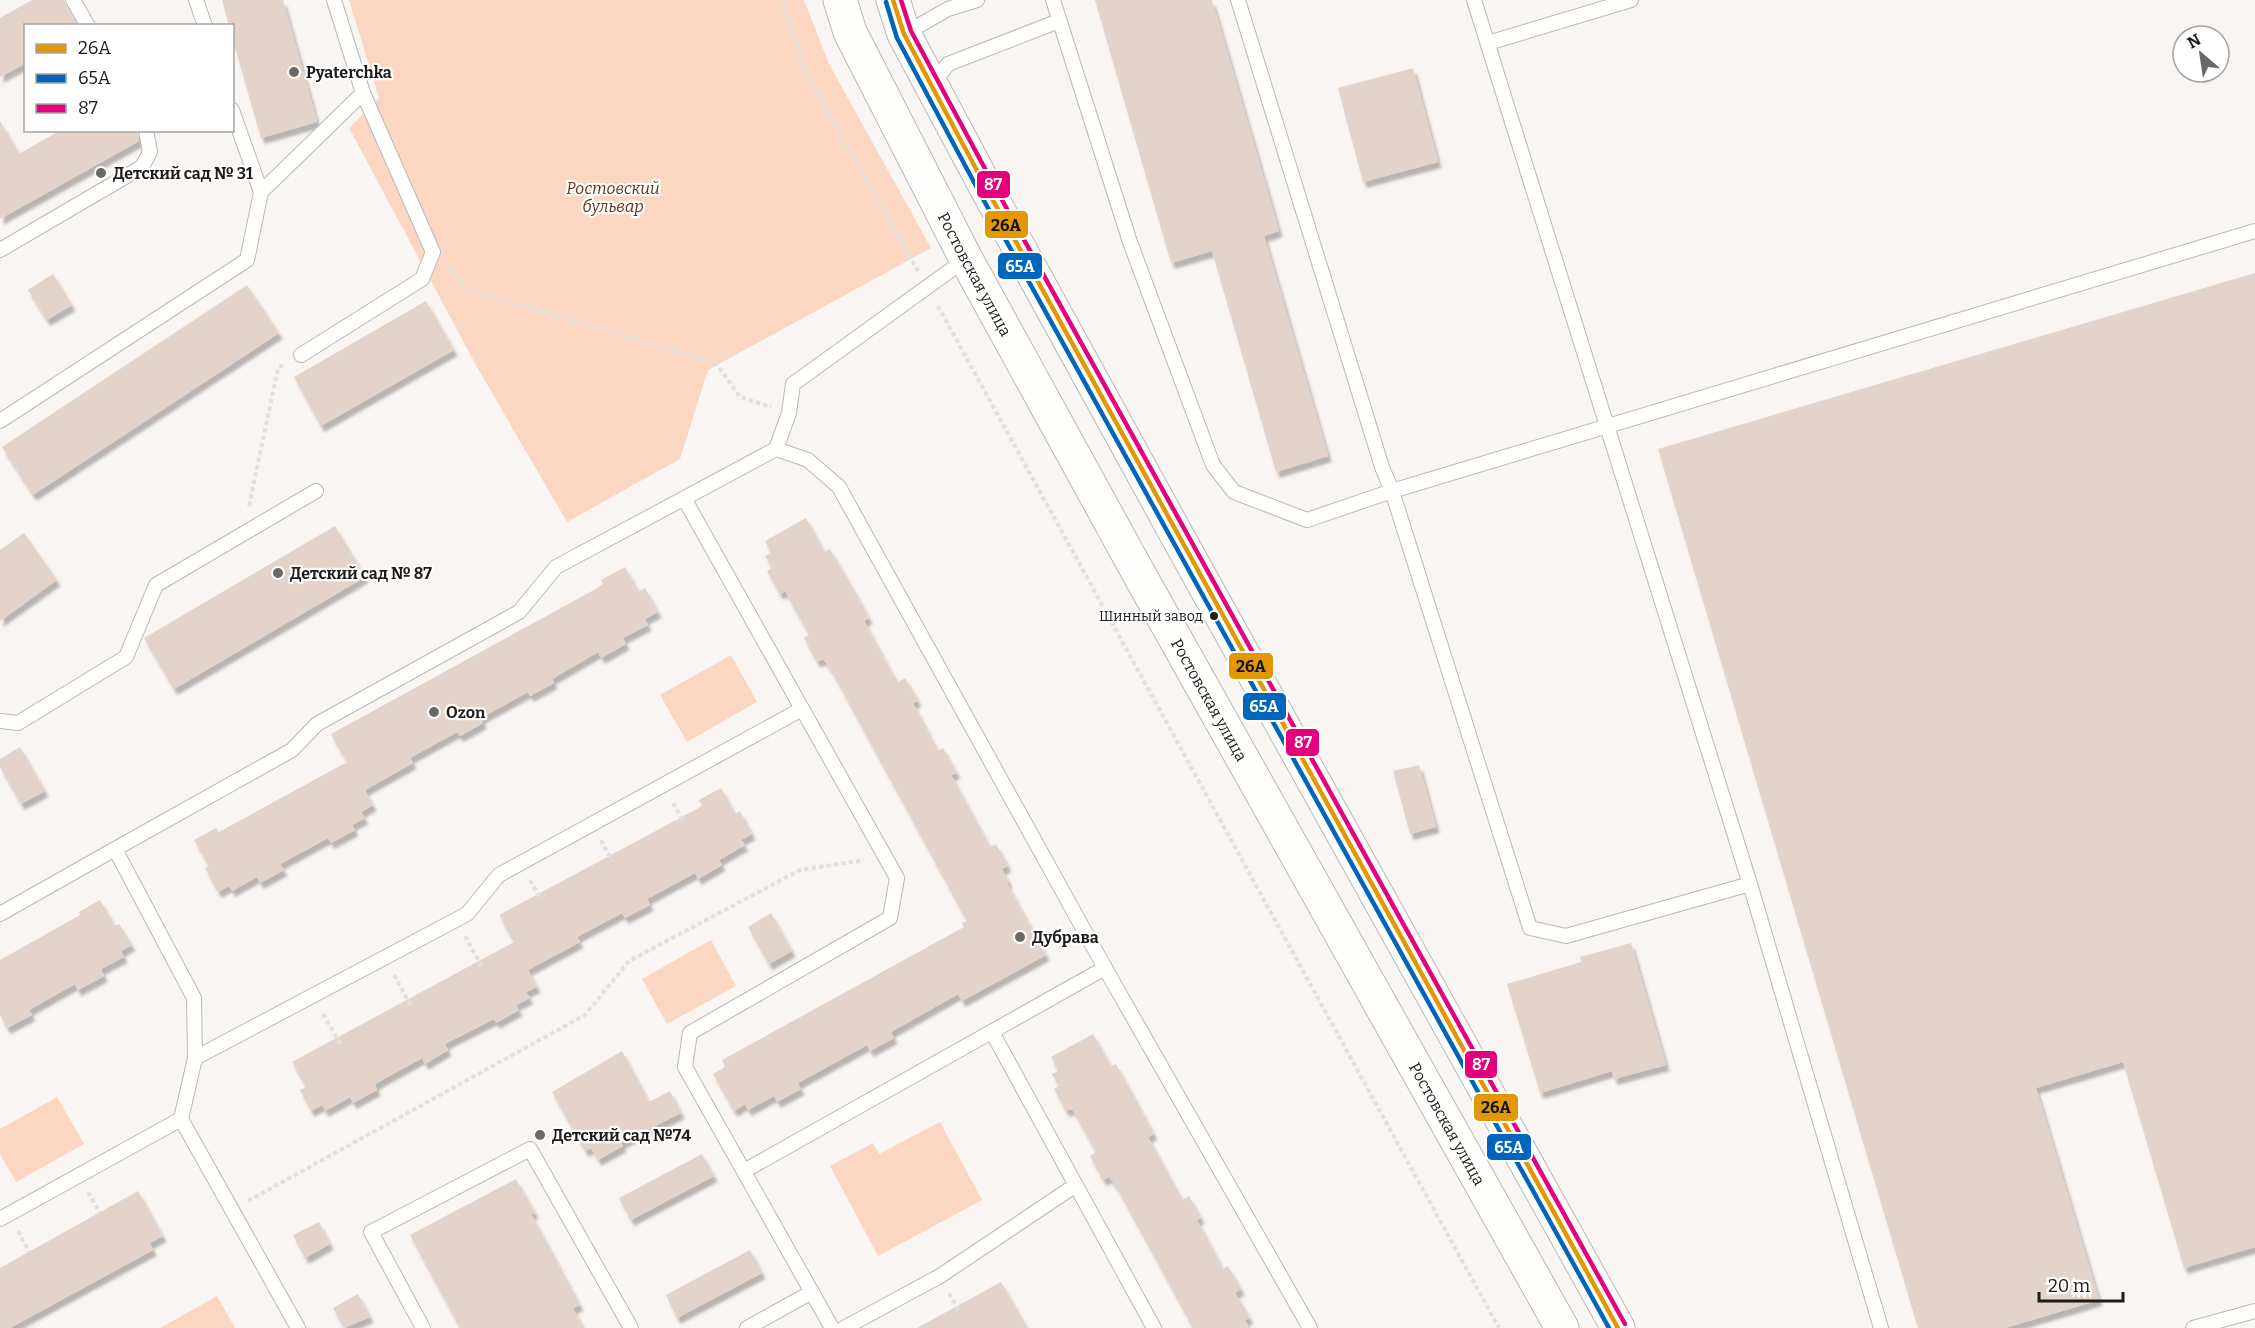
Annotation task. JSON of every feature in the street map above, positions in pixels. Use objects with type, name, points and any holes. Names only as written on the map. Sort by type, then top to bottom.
[{"type":"street","name":"Ростовская улица","points":[[840,0],[850,32],[966,259],[1139,574],[1562,1328]]},
{"type":"street","points":[[893,0],[904,34],[1609,1325]]},
{"type":"street","points":[[862,55],[904,34]]},
{"type":"lane","points":[[73,0],[87,24]]},
{"type":"lane","points":[[196,0],[204,24]]},
{"type":"lane","points":[[300,355],[422,279],[434,252],[363,93],[334,0]]},
{"type":"lane","points":[[904,34],[948,9],[977,0]]},
{"type":"lane","points":[[1053,0],[1130,242],[1213,465],[1234,492],[1307,520],[1392,491],[2255,231]]},
{"type":"lane","points":[[1238,0],[1382,467],[1392,491],[1530,928],[1566,936],[1750,884]]},
{"type":"lane","points":[[1474,0],[1750,884],[1881,1328]]},
{"type":"lane","points":[[1488,43],[1631,0]]},
{"type":"lane","points":[[932,85],[948,64],[1059,21]]},
{"type":"lane","points":[[261,192],[363,93]]},
{"type":"lane","points":[[0,421],[247,260],[261,192],[234,116]]},
{"type":"lane","points":[[0,250],[142,167],[150,152],[150,140],[147,132]]},
{"type":"lane","points":[[0,914],[292,750],[317,724],[519,612],[556,567],[776,450],[789,412],[793,384],[966,259]]},
{"type":"lane","points":[[776,450],[808,459],[839,487],[1106,968],[1310,1328]]},
{"type":"lane","points":[[0,721],[18,723],[126,657],[156,585],[315,490]]},
{"type":"lane","points":[[685,500],[897,878],[890,918],[690,1033],[685,1067],[832,1328]]},
{"type":"lane","points":[[195,1058],[467,914],[499,875],[802,709]]},
{"type":"lane","points":[[115,849],[194,998],[195,1058],[182,1119],[298,1328]]},
{"type":"lane","points":[[744,1171],[1106,968]]},
{"type":"lane","points":[[992,1032],[1154,1328]]},
{"type":"lane","points":[[0,1219],[182,1119]]},
{"type":"lane","points":[[423,1328],[371,1232],[530,1149],[631,1328]]},
{"type":"lane","points":[[844,1328],[940,1276],[1076,1185]]},
{"type":"lane","points":[[747,1328],[812,1292]]},
{"type":"lane","points":[[2193,1328],[2255,1311]]},
{"type":"path","points":[[783,0],[804,70],[927,287],[1499,1328]]},
{"type":"path","points":[[434,252],[467,289],[716,363],[740,398],[789,412]]},
{"type":"path","points":[[244,533],[278,368],[300,355]]},
{"type":"path","points":[[232,1210],[585,1015],[629,961],[800,870],[884,855]]},
{"type":"path","points":[[456,920],[482,968]]},
{"type":"path","points":[[384,958],[411,1006]]},
{"type":"path","points":[[312,995],[341,1045]]},
{"type":"green space","name":"Ростовский бульвар","points":[[349,0],[804,0],[829,64],[931,248],[708,370],[680,459],[567,522],[477,367],[349,128],[379,98]]},
{"type":"green space","points":[[731,655],[757,702],[687,742],[660,695]]},
{"type":"green space","points":[[711,940],[736,986],[667,1024],[642,979]]},
{"type":"green space","points":[[57,1097],[84,1144],[16,1182],[0,1154],[0,1129]]},
{"type":"green space","points":[[940,1122],[982,1200],[878,1256],[830,1166],[873,1143],[879,1154]]},
{"type":"green space","points":[[217,1296],[235,1328],[160,1328]]},
{"type":"building","points":[[32,0],[64,0],[76,24],[24,24],[24,64],[0,77],[0,18]]},
{"type":"building","points":[[222,0],[283,0],[317,122],[261,138],[234,44],[234,24],[228,24]]},
{"type":"building","points":[[1095,0],[1212,0],[1279,231],[1264,236],[1328,456],[1276,472],[1212,251],[1171,263]]},
{"type":"building","points":[[1413,68],[1438,162],[1363,182],[1338,88]]},
{"type":"building","points":[[0,121],[19,154],[58,132],[137,132],[139,141],[0,219]]},
{"type":"building","points":[[2255,273],[2255,1247],[2184,1268],[2123,1062],[2036,1088],[2099,1300],[2005,1328],[1918,1328],[1658,449]]},
{"type":"building","points":[[53,274],[72,305],[47,320],[28,290]]},
{"type":"building","points":[[247,285],[279,333],[33,495],[2,447]]},
{"type":"building","points":[[426,301],[454,350],[321,426],[294,377]]},
{"type":"building","points":[[806,518],[824,552],[830,549],[856,594],[869,618],[864,621],[890,669],[898,682],[905,678],[918,701],[913,703],[938,751],[943,748],[957,773],[951,775],[990,847],[996,844],[1008,866],[1002,869],[1009,882],[1007,883],[1046,955],[962,1001],[958,994],[891,1032],[894,1038],[870,1051],[867,1045],[798,1083],[801,1089],[777,1102],[774,1096],[748,1110],[745,1104],[734,1111],[713,1074],[725,1067],[722,1060],[964,927],[962,923],[967,921],[831,670],[823,659],[817,662],[804,638],[809,635],[785,591],[780,594],[767,571],[772,568],[765,556],[771,553],[765,541]]},
{"type":"building","points":[[335,526],[365,577],[174,689],[144,638]]},
{"type":"building","points":[[24,533],[57,580],[0,621],[0,550]]},
{"type":"building","points":[[625,567],[639,592],[645,588],[658,612],[645,619],[648,625],[623,638],[626,644],[601,658],[598,652],[552,679],[554,683],[530,696],[528,692],[481,718],[483,723],[460,736],[457,732],[410,758],[413,763],[365,790],[373,805],[361,812],[365,818],[352,825],[355,830],[331,843],[328,838],[280,864],[284,870],[260,883],[257,877],[232,891],[229,886],[218,892],[205,868],[209,866],[194,840],[216,828],[219,832],[347,762],[331,734],[592,591],[603,584],[601,580]]},
{"type":"building","points":[[20,747],[45,791],[21,804],[0,767],[0,759]]},
{"type":"building","points":[[1419,765],[1436,827],[1410,834],[1393,771]]},
{"type":"building","points":[[721,788],[735,814],[740,811],[752,834],[741,840],[745,845],[719,860],[722,865],[698,879],[695,873],[647,899],[650,905],[625,918],[622,913],[577,937],[580,942],[528,970],[537,987],[526,992],[530,998],[516,1005],[519,1010],[496,1023],[494,1019],[445,1044],[448,1050],[425,1064],[422,1058],[375,1084],[377,1090],[353,1103],[350,1097],[325,1111],[322,1105],[311,1111],[300,1090],[306,1087],[292,1062],[514,942],[499,915],[702,806],[699,800]]},
{"type":"building","points":[[100,900],[115,926],[119,924],[132,945],[121,951],[124,957],[101,969],[104,976],[78,990],[75,984],[29,1010],[32,1015],[7,1028],[0,1015],[0,960],[80,915],[79,912]]},
{"type":"building","points":[[771,913],[792,951],[769,964],[748,927]]},
{"type":"building","points":[[1631,943],[1666,1065],[1614,1079],[1612,1071],[1540,1093],[1507,984],[1581,962],[1580,957]]},
{"type":"building","points":[[1093,1034],[1111,1066],[1116,1064],[1154,1134],[1148,1137],[1173,1183],[1183,1200],[1189,1196],[1201,1218],[1197,1220],[1223,1269],[1228,1266],[1241,1289],[1235,1293],[1250,1318],[1245,1320],[1249,1328],[1193,1328],[1116,1186],[1109,1177],[1103,1180],[1090,1156],[1096,1152],[1072,1109],[1066,1111],[1054,1089],[1059,1086],[1052,1074],[1058,1071],[1051,1057]]},
{"type":"building","points":[[622,1051],[649,1102],[670,1091],[681,1113],[621,1143],[623,1146],[598,1160],[591,1148],[585,1151],[552,1092]]},
{"type":"building","points":[[702,1154],[714,1176],[631,1220],[619,1198]]},
{"type":"building","points":[[516,1179],[535,1213],[531,1214],[580,1305],[573,1308],[583,1328],[460,1328],[410,1235]]},
{"type":"building","points":[[138,1191],[163,1236],[150,1243],[153,1250],[10,1328],[0,1328],[0,1268]]},
{"type":"building","points":[[319,1222],[330,1244],[305,1258],[293,1235]]},
{"type":"building","points":[[750,1250],[762,1273],[677,1318],[666,1295]]},
{"type":"building","points":[[1001,1282],[1027,1328],[917,1328]]},
{"type":"building","points":[[358,1294],[370,1317],[344,1328],[333,1308]]},
{"type":"transit line","name":"26А","points":[[893,0],[904,34],[990,195],[1618,1328]]},
{"type":"transit line","name":"87","points":[[901,0],[911,31],[997,191],[1625,1324]]},
{"type":"transit line","name":"65А","points":[[886,2],[897,38],[983,199],[1609,1328]]},
{"type":"place","name":"Pyaterchka","points":[[294,72]]},
{"type":"place","name":"Детский сад № 31","points":[[101,173]]},
{"type":"place","name":"Детский сад № 87","points":[[278,573]]},
{"type":"place","name":"Шинный завод","points":[[1214,616]]},
{"type":"place","name":"Ozon","points":[[434,712]]},
{"type":"place","name":"Дубрава","points":[[1020,937]]},
{"type":"place","name":"Детский сад №74","points":[[540,1135]]}]
